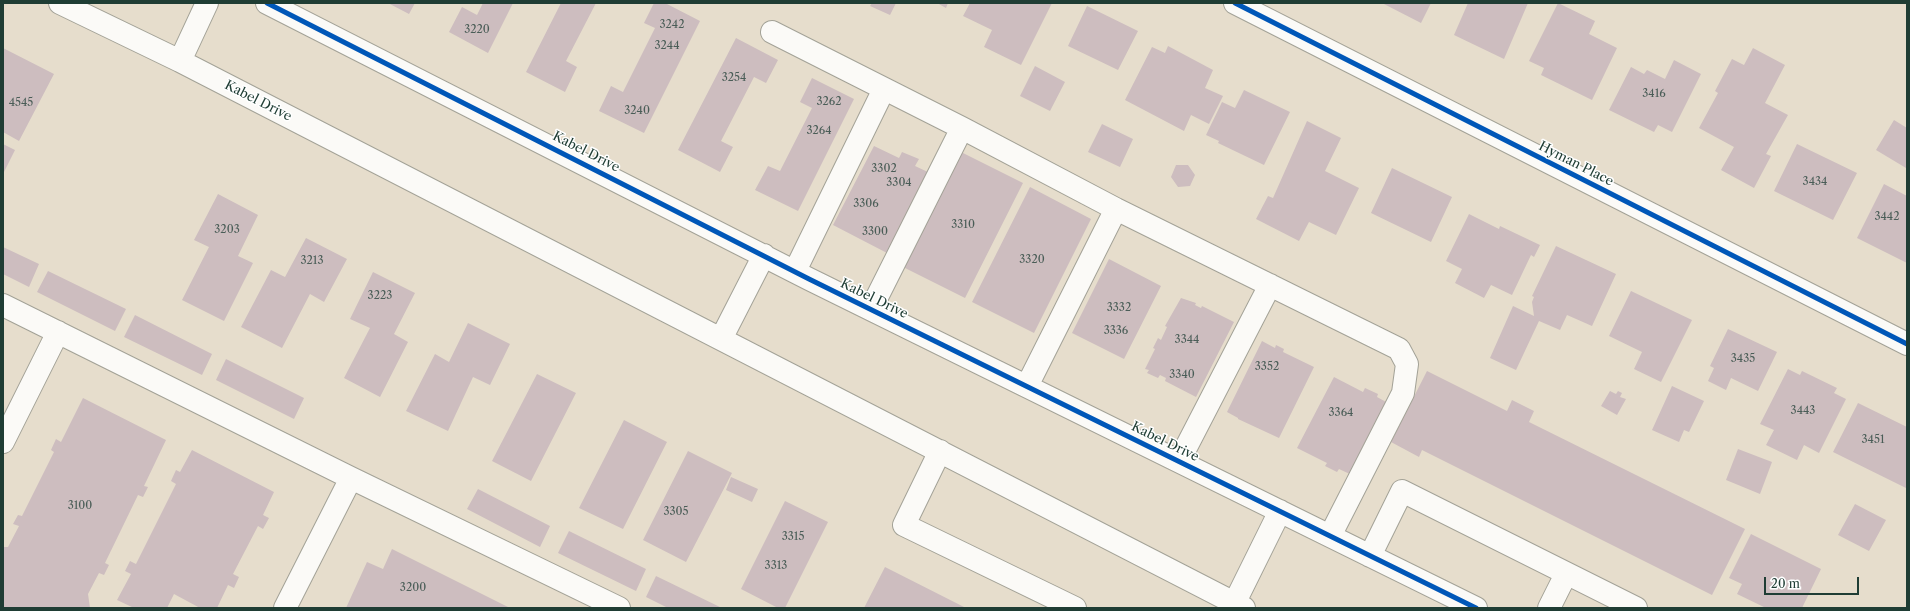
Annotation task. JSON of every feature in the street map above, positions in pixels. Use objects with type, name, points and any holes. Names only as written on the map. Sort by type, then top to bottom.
[{"type":"street","name":"Kabel Drive","points":[[60,3],[180,60],[940,451],[1237,606]]},
{"type":"street","points":[[180,60],[208,3]]},
{"type":"street","name":"Kabel Drive","points":[[267,3],[795,271],[1476,608]]},
{"type":"street","name":"Hyman Place","points":[[1235,3],[1907,344]]},
{"type":"street","points":[[772,32],[962,128],[1116,209],[1400,349],[1407,364],[1403,393],[1330,536]]},
{"type":"street","points":[[795,271],[884,89]]},
{"type":"street","points":[[871,309],[962,128]]},
{"type":"street","points":[[1027,386],[1116,209]]},
{"type":"street","points":[[721,339],[764,255]]},
{"type":"street","points":[[1179,462],[1270,285]]},
{"type":"street","points":[[3,305],[351,478],[619,608]]},
{"type":"street","points":[[3,442],[58,332]]},
{"type":"street","points":[[940,451],[904,525],[1075,608]]},
{"type":"street","points":[[285,608],[351,478]]},
{"type":"street","points":[[1370,556],[1402,491],[1636,608]]},
{"type":"street","points":[[1237,606],[1280,511]]},
{"type":"street","points":[[1550,608],[1566,574]]},
{"type":"building","points":[[388,3],[415,3],[409,14]]},
{"type":"building","points":[[483,3],[513,3],[488,53],[449,32],[462,7],[477,15]]},
{"type":"building","points":[[561,3],[596,3],[566,61],[577,67],[565,92],[526,72]]},
{"type":"building","points":[[654,3],[665,3],[700,21],[644,133],[599,111],[611,86],[623,92],[655,28],[644,23]]},
{"type":"building","points":[[872,3],[896,3],[890,15],[870,6]]},
{"type":"building","points":[[937,3],[948,3],[946,8]]},
{"type":"building","points":[[970,3],[1052,3],[1021,65],[984,47],[992,30],[963,16]]},
{"type":"building","points":[[1382,3],[1431,3],[1421,23]]},
{"type":"building","points":[[1468,3],[1528,3],[1504,59],[1454,35]]},
{"type":"building","points":[[1558,3],[1595,21],[1589,34],[1617,48],[1592,100],[1541,75],[1544,68],[1529,61]]},
{"type":"building","points":[[1087,6],[1138,31],[1118,70],[1068,46]]},
{"type":"building","points":[[736,38],[778,60],[766,83],[754,77],[721,141],[733,147],[720,172],[678,150]]},
{"type":"building","points":[[1168,46],[1213,70],[1205,88],[1223,96],[1209,124],[1191,115],[1184,131],[1125,100],[1152,47],[1165,53]]},
{"type":"building","points":[[3,48],[54,74],[19,141],[3,132]]},
{"type":"building","points":[[1753,48],[1785,65],[1765,103],[1788,115],[1766,154],[1771,156],[1754,188],[1721,170],[1734,147],[1699,128],[1718,93],[1715,91],[1732,59],[1744,65]]},
{"type":"building","points":[[1674,60],[1701,74],[1672,132],[1658,125],[1654,132],[1609,110],[1631,67],[1644,74],[1647,70],[1665,79]]},
{"type":"building","points":[[1035,66],[1065,82],[1050,111],[1020,96]]},
{"type":"building","points":[[812,78],[854,99],[798,211],[755,190],[768,166],[780,171],[812,108],[800,102]]},
{"type":"building","points":[[1244,90],[1290,112],[1264,165],[1218,143],[1219,141],[1206,135],[1222,102],[1235,108]]},
{"type":"building","points":[[1894,120],[1907,128],[1906,168],[1876,150]]},
{"type":"building","points":[[1307,121],[1341,138],[1325,171],[1359,188],[1336,235],[1309,222],[1299,241],[1256,219],[1268,196],[1273,198]]},
{"type":"building","points":[[1102,124],[1133,139],[1120,167],[1088,152]]},
{"type":"building","points":[[3,144],[15,150],[3,174]]},
{"type":"building","points":[[1797,144],[1857,173],[1833,220],[1774,191]]},
{"type":"building","points":[[874,146],[899,158],[902,152],[919,159],[915,166],[930,173],[887,253],[833,225]]},
{"type":"building","points":[[961,152],[1023,183],[965,298],[903,267]]},
{"type":"building","points":[[1176,165],[1188,165],[1195,175],[1190,186],[1178,187],[1171,177]]},
{"type":"building","points":[[1392,168],[1452,197],[1431,242],[1371,213]]},
{"type":"building","points":[[1884,184],[1907,196],[1907,263],[1857,238]]},
{"type":"building","points":[[1030,187],[1091,219],[1034,333],[972,302]]},
{"type":"building","points":[[218,194],[258,215],[238,256],[253,263],[224,321],[182,300],[209,247],[194,240]]},
{"type":"building","points":[[1469,214],[1499,229],[1500,226],[1540,245],[1534,257],[1531,255],[1512,295],[1491,285],[1484,298],[1455,283],[1462,269],[1446,261]]},
{"type":"building","points":[[306,238],[347,259],[324,302],[310,294],[282,348],[241,327],[271,270],[285,277]]},
{"type":"building","points":[[1556,246],[1616,274],[1592,326],[1567,315],[1560,330],[1539,321],[1516,370],[1490,358],[1513,306],[1534,316],[1532,302],[1534,297],[1532,296]]},
{"type":"building","points":[[3,247],[39,264],[29,287],[3,274]]},
{"type":"building","points":[[1109,259],[1161,286],[1124,359],[1072,333]]},
{"type":"building","points":[[48,271],[126,309],[115,331],[37,292]]},
{"type":"building","points":[[373,272],[415,293],[394,334],[408,342],[380,397],[344,378],[370,328],[350,319]]},
{"type":"building","points":[[1631,291],[1692,320],[1661,382],[1634,369],[1642,352],[1609,336]]},
{"type":"building","points":[[1181,298],[1196,303],[1195,305],[1201,308],[1202,306],[1234,322],[1196,397],[1165,381],[1166,378],[1160,375],[1158,378],[1147,373],[1149,370],[1145,369],[1155,349],[1153,348],[1158,338],[1161,340],[1167,327],[1165,326]]},
{"type":"building","points":[[135,315],[212,354],[202,375],[124,337]]},
{"type":"building","points":[[468,323],[510,344],[490,385],[473,377],[448,431],[406,411],[435,354],[449,362]]},
{"type":"building","points":[[1728,329],[1777,352],[1758,391],[1731,378],[1726,390],[1708,381],[1714,368],[1710,366]]},
{"type":"building","points":[[1262,341],[1275,348],[1276,345],[1284,349],[1283,352],[1314,367],[1279,438],[1238,419],[1227,412]]},
{"type":"building","points":[[226,359],[304,398],[294,419],[216,380]]},
{"type":"building","points":[[1788,369],[1800,375],[1802,371],[1837,388],[1834,393],[1846,399],[1819,453],[1804,445],[1797,460],[1766,445],[1774,430],[1760,424]]},
{"type":"building","points":[[1427,371],[1507,411],[1512,400],[1534,411],[1529,422],[1745,529],[1712,595],[1422,450],[1419,457],[1391,442]]},
{"type":"building","points":[[537,374],[576,393],[531,481],[492,461]]},
{"type":"building","points":[[1334,377],[1363,392],[1365,388],[1378,394],[1377,397],[1388,403],[1352,475],[1339,469],[1337,472],[1325,466],[1327,463],[1297,448]]},
{"type":"building","points":[[1672,386],[1704,401],[1689,432],[1684,430],[1679,442],[1652,430]]},
{"type":"building","points":[[1610,391],[1616,394],[1618,391],[1622,393],[1620,397],[1626,399],[1617,415],[1601,406]]},
{"type":"building","points":[[83,398],[166,440],[144,486],[148,487],[143,497],[138,495],[105,563],[109,565],[104,575],[99,573],[88,594],[90,608],[3,608],[3,547],[8,547],[19,526],[13,524],[18,515],[22,516],[54,452],[51,450],[56,439],[61,442]]},
{"type":"building","points":[[1858,403],[1907,427],[1906,488],[1833,452]]},
{"type":"building","points":[[624,420],[667,442],[623,529],[579,508]]},
{"type":"building","points":[[1738,449],[1772,462],[1760,494],[1726,480]]},
{"type":"building","points":[[192,450],[274,492],[263,515],[269,518],[263,529],[258,526],[233,574],[239,577],[234,588],[228,585],[217,608],[200,608],[174,594],[167,608],[134,608],[117,600],[131,574],[125,571],[130,561],[136,564],[176,484],[171,481],[176,470],[180,472]]},
{"type":"building","points":[[688,451],[732,473],[686,562],[643,540]]},
{"type":"building","points":[[731,477],[758,489],[752,502],[726,490]]},
{"type":"building","points":[[478,489],[550,526],[540,547],[467,509]]},
{"type":"building","points":[[785,501],[828,522],[785,608],[778,608],[741,589]]},
{"type":"building","points":[[1855,504],[1886,520],[1869,551],[1838,535]]},
{"type":"building","points":[[569,531],[646,569],[636,591],[558,553]]},
{"type":"building","points":[[1751,534],[1821,569],[1802,608],[1766,608],[1737,594],[1742,584],[1729,578]]},
{"type":"building","points":[[392,549],[510,608],[346,608],[367,562],[383,569]]},
{"type":"building","points":[[885,567],[966,608],[864,608]]},
{"type":"building","points":[[656,576],[722,608],[668,608],[646,597]]},
{"type":"cycle path","points":[[267,3],[809,279],[1476,608]]},
{"type":"cycle path","points":[[1235,3],[1907,344]]}]
